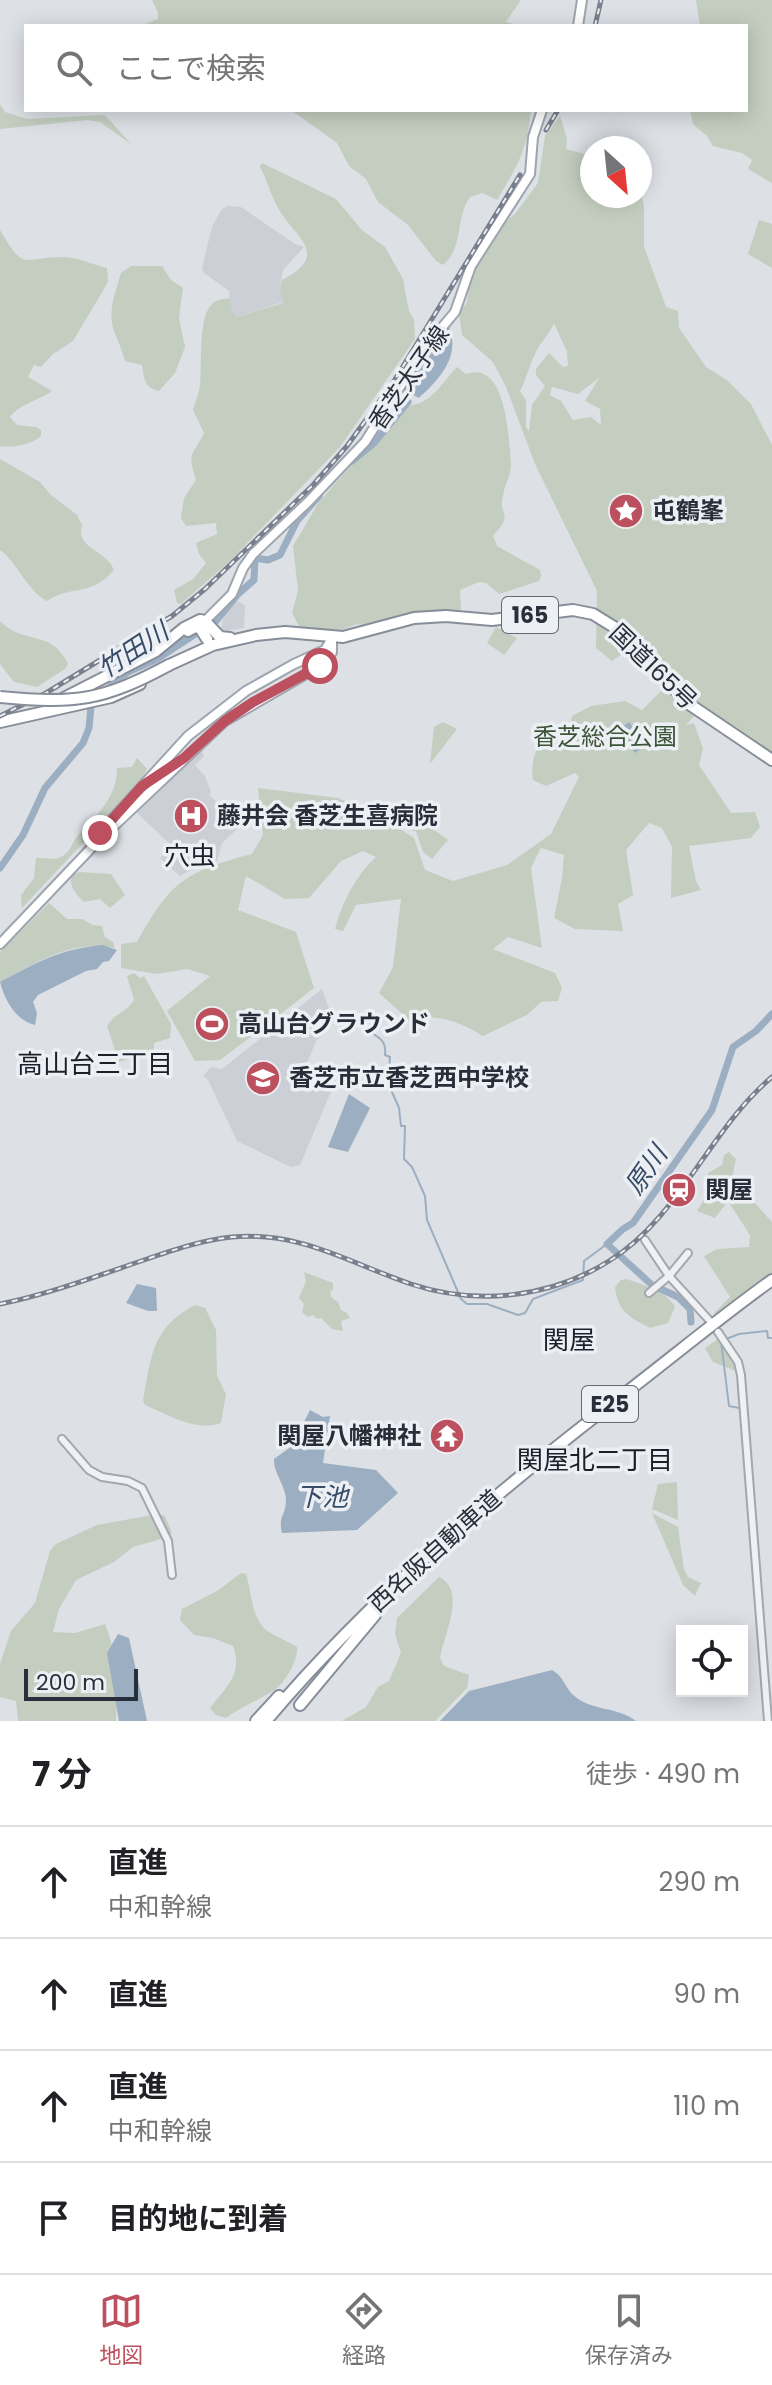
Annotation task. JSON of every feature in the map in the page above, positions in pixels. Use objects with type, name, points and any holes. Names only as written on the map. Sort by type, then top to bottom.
[{"type":"highway","name":"国道165号","points":[[0,721],[53,704],[156,651],[184,628],[200,620],[210,633],[224,638],[285,632],[332,638],[430,616],[492,620],[573,610],[593,614],[625,635],[689,704],[772,760]]},
{"type":"highway","points":[[0,697],[58,701],[90,698],[127,687],[169,665],[204,645],[210,633],[195,627],[148,663],[147,681]]},
{"type":"highway","name":"165","points":[[202,652],[210,633]]},
{"type":"highway","name":"国道165号","points":[[0,721],[101,700],[237,638]]},
{"type":"highway","name":"165","points":[[101,700],[93,697],[94,688],[135,662]]},
{"type":"highway","name":"西名阪自動車道","points":[[266,1721],[343,1636],[454,1534],[548,1453],[772,1280]]},
{"type":"highway","name":"西名阪自動車道","points":[[454,1534],[772,1288]]},
{"type":"highway","name":"西名阪自動車道","points":[[274,1721],[314,1675],[438,1548]]},
{"type":"highway","points":[[300,1705],[376,1611]]},
{"type":"highway","points":[[256,1721],[336,1637],[343,1636]]},
{"type":"main road","points":[[578,24],[582,0]]},
{"type":"main road","name":"香芝太子線","points":[[210,633],[217,610],[232,594],[253,554],[365,442],[423,350],[455,312],[471,266],[530,174],[533,137],[541,112]]},
{"type":"main road","points":[[0,944],[97,842],[225,721],[325,663],[332,652],[332,638]]},
{"type":"main road","points":[[0,936],[188,736],[267,678],[325,650],[332,638]]},
{"type":"main road","points":[[142,786],[184,758]]},
{"type":"street","points":[[645,1240],[669,1276],[710,1321]]},
{"type":"street","points":[[649,1293],[669,1276],[688,1253]]},
{"type":"street","points":[[718,1332],[738,1362],[741,1375],[768,1721]]},
{"type":"street","points":[[62,1439],[89,1470],[102,1477],[128,1481],[142,1488],[168,1541],[172,1575]]},
{"type":"shaded area","points":[[241,207],[304,247],[283,270],[280,288],[283,302],[237,317],[231,310],[229,291],[204,273],[202,268],[212,227],[222,209]]},
{"type":"shaded area","points":[[237,601],[245,605],[244,628],[220,632],[224,616]]},
{"type":"shaded area","name":"藤井会 香芝生喜病院","points":[[200,748],[204,756],[195,765],[205,776],[211,792],[209,795],[219,804],[225,800],[246,821],[222,843],[217,861],[206,862],[180,876],[160,858],[172,846],[135,811]]},
{"type":"shaded area","name":"香芝市立香芝西中学校","points":[[322,989],[333,1019],[332,1025],[316,1041],[306,1066],[333,1087],[300,1165],[291,1167],[237,1141],[208,1080],[203,1076],[211,1067],[222,1069]]},
{"type":"green space","points":[[152,0],[521,0],[506,22],[514,24],[146,24],[158,19]]},
{"type":"green space","points":[[696,0],[772,0],[772,183],[748,169],[752,160],[742,153],[713,146],[693,124],[690,112],[748,112],[748,24],[700,24]]},
{"type":"green space","points":[[0,104],[5,112],[27,119],[105,115],[131,144],[100,122],[88,120],[0,129]]},
{"type":"green space","points":[[294,112],[531,112],[524,147],[511,177],[497,200],[482,193],[470,197],[462,214],[454,250],[443,265],[436,261],[408,225],[378,202],[366,179],[349,166],[337,143]]},
{"type":"green space","points":[[560,116],[567,139],[566,149],[580,153],[580,208],[644,208],[644,247],[666,307],[678,311],[679,328],[706,367],[728,381],[751,404],[772,445],[772,753],[694,700],[676,674],[667,679],[640,641],[612,661],[596,648],[597,591],[535,464],[506,387],[493,362],[462,335],[459,314],[467,302],[470,279],[500,226],[515,214],[538,183],[545,136]],"holes":[[[554,323],[567,352],[568,366],[563,367],[549,353],[536,369],[536,375],[545,386],[532,405],[529,431],[526,427],[526,400],[520,391],[536,352]],[[599,378],[585,401],[600,409],[601,425],[591,417],[573,420],[561,401],[550,395],[552,387],[578,394]]]},
{"type":"green space","points":[[262,163],[336,199],[362,230],[385,247],[403,279],[409,311],[414,320],[415,339],[340,447],[230,561],[181,604],[177,603],[174,590],[193,579],[206,563],[196,543],[217,534],[216,523],[186,526],[181,518],[184,498],[196,480],[192,455],[204,433],[193,410],[200,385],[204,319],[212,304],[230,298],[231,310],[237,317],[283,303],[282,280],[297,271],[307,254],[300,237],[276,203],[260,167]]},
{"type":"green space","points":[[759,220],[772,224],[772,268],[748,254]]},
{"type":"green space","points":[[0,230],[15,252],[25,260],[63,257],[80,260],[107,268],[108,281],[73,341],[53,354],[41,367],[34,365],[28,377],[52,391],[23,406],[10,417],[17,425],[41,430],[41,436],[27,444],[10,447],[0,446]]},
{"type":"green space","points":[[131,266],[162,266],[171,280],[183,288],[179,318],[185,347],[175,373],[159,391],[148,385],[142,365],[125,361],[112,324],[113,302],[121,273]]},
{"type":"green space","points":[[457,367],[466,374],[480,373],[490,378],[498,390],[507,421],[511,464],[502,502],[505,518],[493,536],[497,546],[540,570],[539,581],[499,594],[486,583],[479,582],[460,590],[461,609],[455,614],[357,624],[341,630],[300,628],[292,613],[298,590],[293,546],[319,502],[393,418],[393,406],[415,405],[423,401]]},
{"type":"green space","points":[[0,459],[40,482],[77,515],[82,525],[83,539],[105,557],[114,570],[105,579],[47,601],[33,590],[0,550]]},
{"type":"green space","points":[[0,621],[9,629],[54,646],[68,664],[65,669],[37,687],[14,682],[0,664]]},
{"type":"green space","points":[[496,627],[517,638],[504,655],[487,643]]},
{"type":"green space","name":"香芝総合公園","points":[[666,686],[697,713],[686,725],[694,723],[703,749],[699,765],[731,813],[755,812],[760,827],[751,838],[689,846],[696,881],[701,890],[671,898],[672,847],[662,828],[649,823],[626,850],[633,895],[618,904],[623,931],[575,929],[554,918],[564,855],[541,848],[531,868],[542,948],[508,937],[493,949],[555,973],[562,988],[558,1001],[541,1002],[527,1015],[483,1036],[448,1020],[429,1017],[410,1021],[379,993],[393,967],[401,899],[356,905],[343,931],[335,929],[351,890],[376,857],[363,851],[341,861],[309,898],[285,899],[246,876],[238,910],[296,932],[314,988],[261,1029],[247,1019],[257,1032],[220,1060],[195,1061],[167,1011],[210,976],[187,969],[157,974],[121,968],[121,944],[137,942],[160,905],[182,882],[211,866],[252,854],[263,835],[258,788],[338,798],[378,815],[414,838],[425,870],[453,881],[507,865],[551,834],[579,777],[575,773],[546,786],[533,780],[536,751],[549,733],[555,729],[563,736],[569,733],[572,716],[591,706],[625,701],[642,710]]},
{"type":"green space","points":[[443,722],[457,729],[430,764],[434,727]]},
{"type":"green space","points":[[137,758],[147,769],[142,780],[22,908],[21,895],[34,878],[36,858],[54,859],[66,853],[109,798],[117,768],[132,767]]},
{"type":"green space","points":[[423,822],[448,840],[432,859],[423,852],[416,831],[412,831]]},
{"type":"green space","points":[[80,872],[111,874],[125,895],[110,908],[100,899],[84,902],[71,883],[71,875]]},
{"type":"green space","points":[[49,903],[67,919],[82,919],[102,926],[105,937],[113,942],[115,948],[84,947],[55,954],[0,982],[0,952]]},
{"type":"green space","points":[[134,973],[140,978],[144,976],[171,1024],[170,1038],[154,1043],[154,1050],[119,1062],[107,1026],[134,1000],[127,976]]},
{"type":"green space","points":[[729,1152],[736,1159],[732,1178],[772,1222],[772,1274],[716,1317],[714,1313],[730,1297],[704,1256],[717,1249],[749,1247],[750,1235],[728,1201],[715,1218],[697,1211],[708,1193],[708,1173],[722,1165],[724,1155]]},
{"type":"green space","points":[[304,1272],[333,1283],[331,1297],[350,1318],[341,1321],[343,1331],[332,1329],[321,1318],[308,1317],[302,1312],[304,1304],[299,1298],[306,1281]]},
{"type":"green space","points":[[627,1279],[654,1289],[671,1301],[675,1307],[668,1323],[650,1328],[626,1313],[615,1287],[621,1280]]},
{"type":"green space","points":[[195,1305],[205,1308],[216,1330],[217,1376],[226,1394],[221,1423],[211,1425],[182,1421],[145,1405],[143,1400],[152,1357],[162,1333],[170,1323]]},
{"type":"green space","points":[[718,1339],[737,1366],[736,1371],[713,1362],[705,1348]]},
{"type":"green space","points":[[677,1482],[678,1520],[652,1509],[658,1484]]},
{"type":"green space","points":[[652,1513],[678,1527],[684,1569],[688,1577],[701,1583],[695,1596],[683,1585]]},
{"type":"green space","points":[[158,1514],[165,1516],[172,1533],[168,1537],[133,1547],[114,1562],[76,1580],[59,1609],[53,1632],[75,1633],[105,1624],[114,1660],[116,1721],[18,1721],[16,1701],[0,1697],[0,1664],[11,1631],[35,1603],[50,1551],[56,1544],[97,1525]]},
{"type":"green space","points":[[241,1573],[246,1574],[253,1606],[263,1627],[297,1647],[297,1652],[291,1669],[277,1688],[226,1718],[216,1715],[210,1708],[235,1672],[233,1646],[194,1635],[180,1620],[182,1609],[217,1591]]},
{"type":"green space","points":[[439,1577],[452,1592],[453,1602],[440,1658],[444,1666],[469,1675],[467,1688],[435,1721],[342,1721],[366,1707],[378,1687],[389,1681],[401,1653],[395,1634],[397,1618]]},
{"type":"water","points":[[448,325],[452,346],[447,366],[419,398],[403,390],[427,351]]},
{"type":"water","points":[[629,722],[647,744],[635,753],[618,730]]},
{"type":"water","points":[[103,945],[117,950],[109,961],[38,995],[33,1002],[37,1013],[35,1025],[22,1019],[12,1008],[0,982],[61,953]]},
{"type":"water","points":[[349,1094],[370,1108],[348,1152],[328,1147]]},
{"type":"water","points":[[137,1284],[156,1288],[157,1311],[126,1303]]},
{"type":"water","name":"下池","points":[[310,1410],[323,1417],[330,1416],[323,1463],[376,1470],[398,1493],[357,1530],[282,1533],[286,1496],[274,1459],[292,1446]]},
{"type":"water","points":[[118,1634],[129,1638],[147,1721],[119,1721],[107,1653]]},
{"type":"water","points":[[552,1670],[579,1700],[636,1721],[440,1721],[469,1691]]},
{"type":"waterway","name":"竹田川","points":[[352,461],[374,443],[408,402]]},
{"type":"waterway","name":"竹田川","points":[[216,621],[254,580],[255,558],[268,560],[280,555],[297,521],[319,496]]},
{"type":"waterway","name":"竹田川","points":[[0,868],[23,835],[45,788],[83,743],[89,728],[91,706],[98,697],[128,672],[157,659],[197,633]]},
{"type":"waterway","name":"原川","points":[[691,1322],[690,1309],[678,1297],[652,1285],[607,1244],[633,1223],[712,1110],[733,1047],[756,1031],[772,1014]]},
{"type":"waterway","points":[[365,1029],[380,1039],[385,1055],[390,1057],[388,1083],[399,1108],[401,1126],[405,1126],[404,1159],[412,1167],[425,1196],[427,1220],[461,1299],[467,1304],[487,1304],[518,1315],[525,1313],[533,1299],[583,1280],[584,1261],[607,1244]]},
{"type":"waterway","points":[[739,1408],[729,1406],[721,1341],[739,1334],[767,1331],[768,1338],[772,1338]]},
{"type":"railway","points":[[595,24],[601,0]]},
{"type":"railway","points":[[546,130],[557,112]]},
{"type":"railway","points":[[0,716],[46,693],[172,616],[205,589],[313,485],[347,446],[394,381],[520,175]]},
{"type":"railway","points":[[0,1304],[55,1290],[210,1240],[257,1236],[324,1250],[411,1284],[461,1295],[513,1295],[562,1283],[586,1274],[634,1243],[656,1221],[730,1122],[772,1077]]},
{"type":"place","name":"屯鶴峯","points":[[626,511]]},
{"type":"place","name":"藤井会 香芝生喜病院","points":[[191,816]]},
{"type":"place","name":"高山台グラウンド","points":[[212,1024]]},
{"type":"place","name":"香芝市立香芝西中学校","points":[[263,1078]]},
{"type":"place","name":"関屋","points":[[679,1190]]},
{"type":"place","name":"関屋八幡神社","points":[[447,1436]]},
{"type":"district","name":"穴虫","points":[[190,856]]},
{"type":"district","name":"高山台三丁目","points":[[95,1064]]},
{"type":"district","name":"関屋","points":[[569,1340]]},
{"type":"district","name":"関屋北二丁目","points":[[595,1460]]},
{"type":"route","points":[[100,833],[142,786],[184,758],[225,721],[253,702],[320,666]]}]
